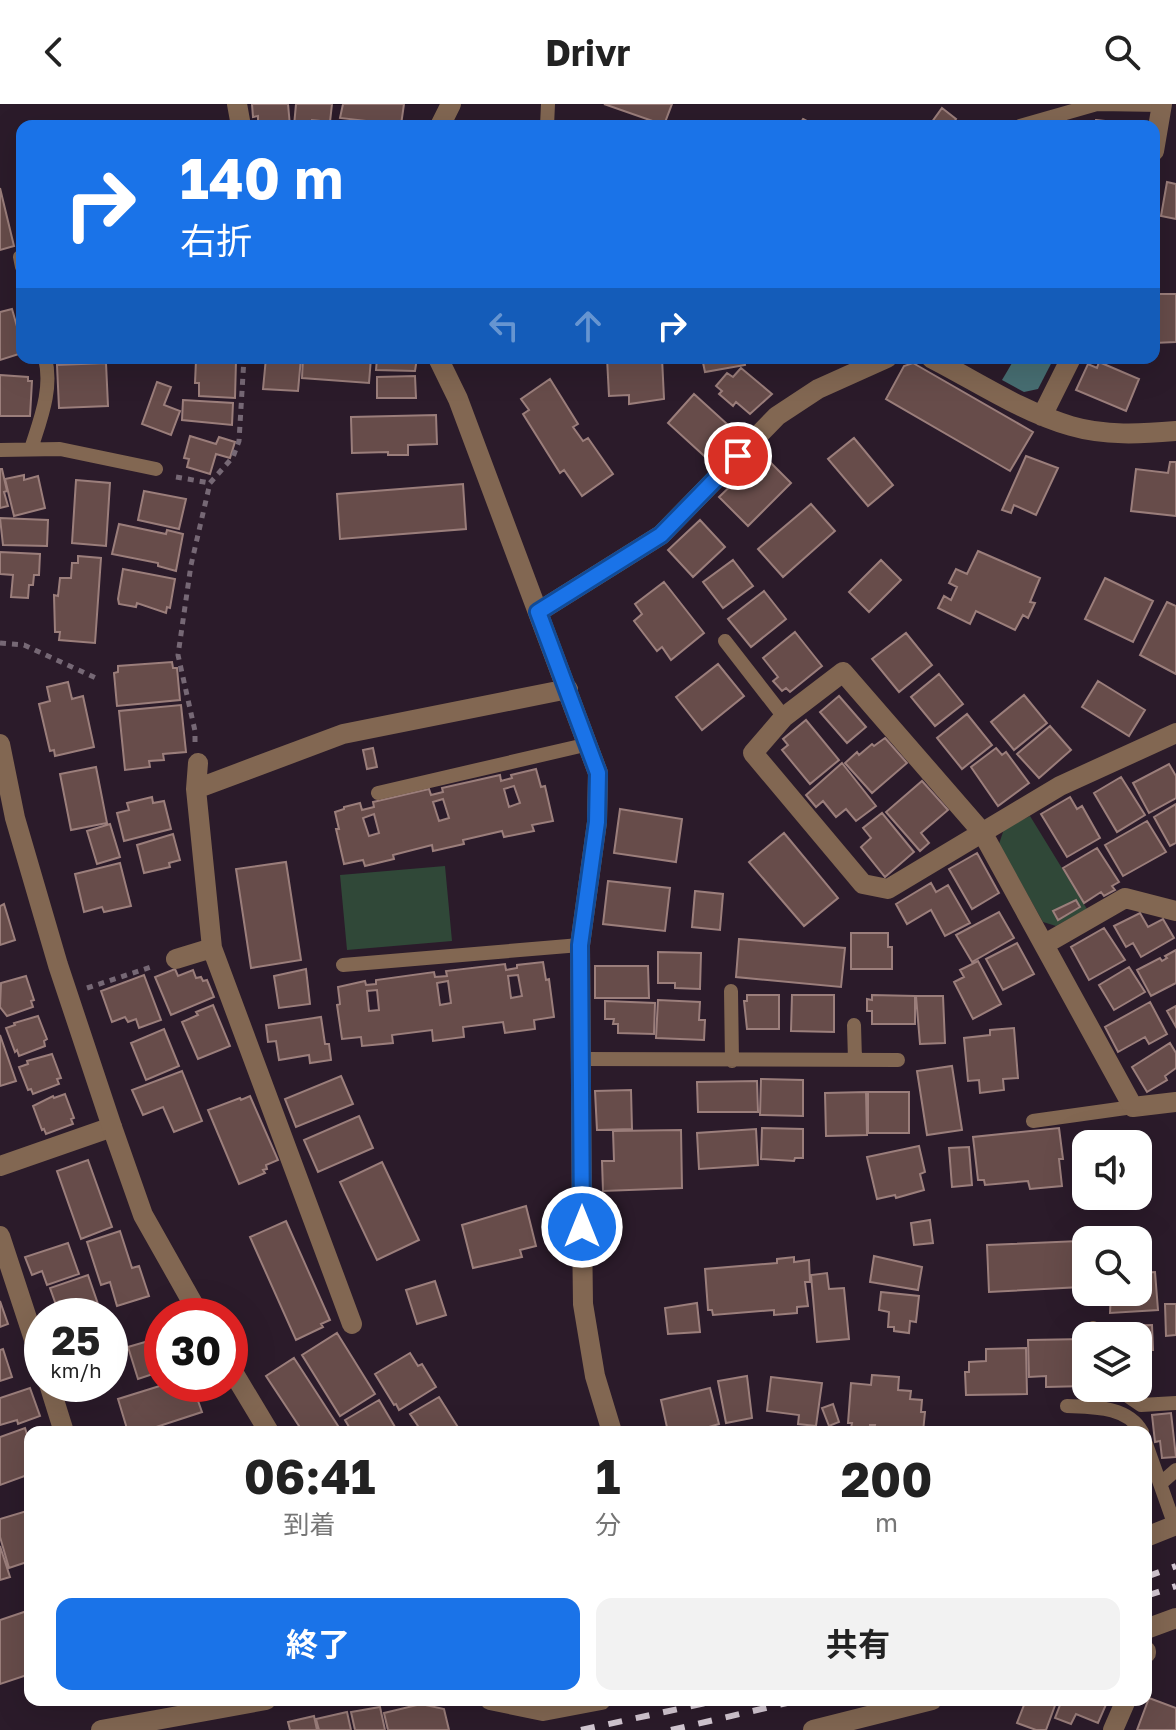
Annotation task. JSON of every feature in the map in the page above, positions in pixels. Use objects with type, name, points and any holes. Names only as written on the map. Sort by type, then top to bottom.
[{"type":"street","points":[[441,364],[458,399],[598,773],[597,822],[580,945],[583,1304],[595,1376],[610,1426]]},
{"type":"street","points":[[538,612],[661,535],[777,416],[818,389],[874,364]]},
{"type":"street","points":[[942,364],[1042,416],[1073,427],[1127,434],[1176,431]]},
{"type":"street","points":[[1042,416],[1068,364]]},
{"type":"street","points":[[1176,733],[1060,786],[982,832],[888,889],[863,884],[753,753],[784,717],[843,672],[982,832],[1133,1107],[1176,1102]]},
{"type":"street","points":[[196,789],[343,734],[568,689]]},
{"type":"street","points":[[0,744],[15,818],[45,921],[112,1127],[143,1215],[190,1298]]},
{"type":"street","points":[[196,755],[196,789],[212,948],[352,1324]]},
{"type":"street","points":[[1045,944],[1125,898],[1176,911]]},
{"type":"street","points":[[176,959],[212,948]]},
{"type":"street","points":[[0,1166],[112,1127]]},
{"type":"street","points":[[0,1236],[24,1309]]},
{"type":"street","points":[[248,1397],[265,1426]]},
{"type":"street","points":[[55,1402],[62,1426]]},
{"type":"street","points":[[1152,1535],[1176,1526]]},
{"type":"street","points":[[1152,1627],[1176,1618]]},
{"type":"street","points":[[101,1730],[155,1709],[192,1706]]},
{"type":"street","points":[[519,1706],[543,1711],[569,1706]]},
{"type":"street","points":[[813,1730],[908,1706]]},
{"type":"street","points":[[1113,1730],[1123,1706]]},
{"type":"lane","points":[[1041,120],[1097,104],[1162,104]]},
{"type":"lane","points":[[31,449],[46,400],[46,364]]},
{"type":"lane","points":[[0,450],[60,449],[156,469]]},
{"type":"lane","points":[[725,641],[784,717]]},
{"type":"lane","points":[[378,793],[589,744]]},
{"type":"lane","points":[[343,965],[580,945]]},
{"type":"lane","points":[[731,991],[732,1061]]},
{"type":"lane","points":[[854,1025],[855,1060]]},
{"type":"lane","points":[[582,1059],[898,1060]]},
{"type":"lane","points":[[1033,1121],[1133,1107]]},
{"type":"lane","points":[[1137,1402],[1141,1405],[1176,1403]]},
{"type":"lane","points":[[1067,1406],[1100,1407],[1118,1412],[1139,1426]]},
{"type":"lane","points":[[1152,1461],[1176,1526]]},
{"type":"lane","points":[[1160,1484],[1176,1470]]},
{"type":"path","points":[[196,755],[195,731],[178,655],[191,565],[210,483],[233,457],[239,441],[244,364]]},
{"type":"path","points":[[179,478],[210,483]]},
{"type":"path","points":[[0,643],[24,645],[96,678]]},
{"type":"path","points":[[83,989],[176,959]]},
{"type":"shaded area","points":[[1011,364],[1051,364],[1038,389],[1024,392],[1002,380]]},
{"type":"shaded area","points":[[1030,816],[1087,909],[1056,926],[1043,922],[999,844],[1004,829]]},
{"type":"shaded area","points":[[445,866],[452,941],[347,950],[340,875]]},
{"type":"building","points":[[252,104],[288,104],[289,120],[258,120],[258,116],[253,117]]},
{"type":"building","points":[[296,104],[332,104],[330,120],[295,120]]},
{"type":"building","points":[[343,104],[404,104],[402,120],[340,118]]},
{"type":"building","points":[[604,104],[672,104],[666,120],[650,120]]},
{"type":"building","points":[[942,108],[956,119],[955,120],[933,120]]},
{"type":"building","points":[[1167,182],[1176,184],[1176,219],[1161,216]]},
{"type":"building","points":[[0,188],[14,246],[0,250]]},
{"type":"building","points":[[1160,294],[1176,294],[1176,342],[1160,343]]},
{"type":"building","points":[[12,309],[16,323],[16,355],[0,360],[0,312]]},
{"type":"building","points":[[106,364],[108,406],[59,408],[57,365]]},
{"type":"building","points":[[196,364],[236,364],[235,398],[199,396],[199,383],[195,383]]},
{"type":"building","points":[[265,364],[300,364],[298,391],[263,389]]},
{"type":"building","points":[[303,364],[371,364],[369,383],[302,378]]},
{"type":"building","points":[[376,364],[416,364],[415,371],[376,370]]},
{"type":"building","points":[[607,364],[662,364],[664,399],[629,404],[629,395],[609,396]]},
{"type":"building","points":[[703,364],[745,364],[745,365],[705,372]]},
{"type":"building","points":[[915,364],[1033,432],[1010,471],[886,399],[904,366]]},
{"type":"building","points":[[1088,364],[1097,368],[1098,364],[1104,364],[1139,379],[1126,411],[1076,390]]},
{"type":"building","points":[[741,368],[772,394],[750,414],[736,402],[733,406],[719,394],[722,391],[716,386],[727,373],[733,377]]},
{"type":"building","points":[[0,375],[28,377],[28,381],[32,381],[30,416],[0,416]]},
{"type":"building","points":[[415,376],[416,398],[377,398],[377,377]]},
{"type":"building","points":[[550,379],[578,424],[573,427],[583,441],[588,438],[613,474],[582,496],[564,470],[560,473],[523,414],[529,410],[521,399]]},
{"type":"building","points":[[157,382],[171,387],[164,405],[180,411],[171,435],[142,424]]},
{"type":"building","points":[[694,394],[738,434],[712,463],[668,423]]},
{"type":"building","points":[[183,400],[233,403],[232,425],[182,420]]},
{"type":"building","points":[[436,415],[437,444],[408,445],[408,455],[352,453],[351,417]]},
{"type":"building","points":[[190,436],[216,444],[219,437],[235,442],[230,458],[216,454],[210,474],[187,467],[189,459],[184,458]]},
{"type":"building","points":[[854,438],[893,485],[868,506],[828,459]]},
{"type":"building","points":[[763,455],[791,483],[748,526],[719,497]]},
{"type":"building","points":[[1026,456],[1058,468],[1036,515],[1014,505],[1011,513],[1002,510]]},
{"type":"building","points":[[1170,462],[1176,462],[1176,516],[1131,511],[1136,469],[1168,473]]},
{"type":"building","points":[[0,469],[8,506],[0,508]]},
{"type":"building","points":[[24,475],[24,480],[38,476],[45,508],[14,516],[5,479]]},
{"type":"building","points":[[76,480],[110,483],[106,546],[72,543]]},
{"type":"building","points":[[463,484],[466,529],[340,539],[337,494]]},
{"type":"building","points":[[144,491],[186,499],[179,529],[138,520]]},
{"type":"building","points":[[811,504],[835,531],[783,577],[758,549]]},
{"type":"building","points":[[0,518],[48,520],[47,546],[3,545]]},
{"type":"building","points":[[700,520],[725,547],[693,577],[668,550]]},
{"type":"building","points":[[119,524],[166,534],[167,530],[183,534],[176,571],[158,566],[158,563],[112,554]]},
{"type":"building","points":[[978,551],[1040,578],[1030,602],[1035,603],[1028,618],[1023,615],[1015,630],[976,611],[970,624],[938,608],[944,596],[951,600],[957,587],[949,583],[956,569],[967,574]]},
{"type":"building","points":[[0,552],[40,554],[39,575],[34,575],[33,585],[29,585],[28,598],[11,597],[13,575],[0,574]]},
{"type":"building","points":[[78,556],[101,558],[95,643],[59,640],[60,632],[55,632],[54,595],[58,596],[60,578],[71,578],[72,563],[78,563]]},
{"type":"building","points":[[733,560],[753,586],[723,608],[703,582]]},
{"type":"building","points":[[881,560],[901,580],[869,612],[849,592]]},
{"type":"building","points":[[123,569],[175,579],[170,608],[167,607],[166,613],[137,603],[136,607],[119,604]]},
{"type":"building","points":[[1105,578],[1153,601],[1133,642],[1085,619]]},
{"type":"building","points":[[664,582],[704,633],[671,660],[662,647],[657,651],[634,621],[642,614],[635,604]]},
{"type":"building","points":[[764,591],[786,619],[751,647],[728,619]]},
{"type":"building","points":[[1167,602],[1176,606],[1176,674],[1140,655]]},
{"type":"building","points":[[795,632],[822,666],[790,692],[786,688],[782,691],[773,681],[778,677],[763,658]]},
{"type":"building","points":[[906,633],[932,665],[899,692],[872,659]]},
{"type":"building","points":[[172,662],[173,668],[177,668],[180,700],[117,706],[114,673],[118,672],[118,666]]},
{"type":"building","points":[[718,664],[744,696],[702,730],[676,697]]},
{"type":"building","points":[[939,674],[963,704],[935,726],[911,697]]},
{"type":"building","points":[[1098,681],[1145,710],[1129,736],[1082,707]]},
{"type":"building","points":[[68,682],[72,699],[83,696],[94,747],[55,756],[54,750],[50,751],[39,704],[50,701],[47,687]]},
{"type":"building","points":[[1024,695],[1047,723],[1014,750],[991,722]]},
{"type":"building","points":[[839,696],[866,727],[847,743],[820,712]]},
{"type":"building","points":[[181,705],[186,752],[163,754],[164,760],[149,761],[150,767],[125,770],[119,711]]},
{"type":"building","points":[[967,714],[992,745],[962,769],[937,738]]},
{"type":"building","points":[[806,720],[839,760],[810,784],[782,750],[788,745],[783,739]]},
{"type":"building","points":[[1050,726],[1071,750],[1039,778],[1017,754]]},
{"type":"building","points":[[885,738],[907,763],[872,793],[845,763],[857,752],[859,755]]},
{"type":"building","points":[[373,748],[377,767],[367,769],[363,750]]},
{"type":"building","points":[[996,748],[1002,755],[1006,752],[1029,783],[998,806],[971,767]]},
{"type":"building","points":[[842,763],[876,806],[856,821],[846,809],[836,817],[823,801],[816,807],[806,795]]},
{"type":"building","points":[[1169,764],[1176,776],[1176,798],[1149,813],[1133,783]]},
{"type":"building","points":[[96,767],[107,823],[71,830],[60,774]]},
{"type":"building","points":[[536,769],[541,787],[545,786],[553,821],[532,825],[534,831],[504,837],[502,831],[433,851],[432,845],[365,866],[363,860],[344,864],[335,812],[344,807],[360,803],[362,810],[374,807],[373,802],[429,789],[431,795],[443,792],[442,788],[500,775],[501,781],[512,778],[511,775]],"holes":[[[514,786],[520,803],[509,807],[504,789]],[[443,799],[449,818],[439,821],[433,802]],[[374,814],[379,833],[369,836],[363,818]]]},
{"type":"building","points":[[1121,777],[1145,815],[1117,832],[1094,793]]},
{"type":"building","points":[[922,781],[948,810],[921,833],[929,843],[920,851],[886,812]]},
{"type":"building","points":[[152,797],[153,803],[164,801],[171,829],[124,841],[117,813],[129,810],[127,803]]},
{"type":"building","points":[[1070,797],[1077,809],[1082,806],[1100,838],[1067,857],[1041,814]]},
{"type":"building","points":[[1176,804],[1176,843],[1170,846],[1154,817]]},
{"type":"building","points":[[620,809],[682,819],[676,862],[614,853]]},
{"type":"building","points":[[882,813],[914,852],[885,877],[861,847],[871,838],[863,828]]},
{"type":"building","points":[[1147,821],[1166,852],[1123,876],[1105,845]]},
{"type":"building","points":[[110,824],[120,857],[97,864],[87,831]]},
{"type":"building","points":[[784,833],[838,898],[804,926],[749,862]]},
{"type":"building","points":[[173,834],[180,860],[169,863],[170,867],[144,873],[137,845]]},
{"type":"building","points":[[1097,848],[1119,882],[1112,886],[1115,890],[1104,896],[1101,892],[1084,903],[1063,868]]},
{"type":"building","points":[[977,853],[999,893],[972,909],[949,869]]},
{"type":"building","points":[[286,862],[301,960],[251,968],[236,869]]},
{"type":"building","points":[[120,863],[131,906],[104,912],[102,907],[84,912],[75,874]]},
{"type":"building","points":[[608,881],[670,888],[665,931],[603,924]]},
{"type":"building","points":[[931,883],[936,892],[948,885],[970,923],[945,936],[931,910],[907,924],[896,904]]},
{"type":"building","points":[[695,891],[723,894],[720,930],[692,927]]},
{"type":"building","points":[[1076,900],[1080,907],[1058,920],[1053,911]]},
{"type":"building","points":[[4,904],[15,940],[0,945],[0,906]]},
{"type":"building","points":[[999,912],[1014,938],[972,962],[956,935]]},
{"type":"building","points":[[1140,913],[1148,927],[1163,919],[1174,938],[1141,957],[1133,943],[1126,947],[1114,926]]},
{"type":"building","points":[[1104,928],[1125,960],[1089,980],[1071,947]]},
{"type":"building","points":[[851,933],[888,933],[888,947],[892,947],[892,969],[851,969]]},
{"type":"building","points":[[739,939],[845,948],[841,987],[736,977]]},
{"type":"building","points":[[1017,943],[1034,974],[1003,990],[986,959]]},
{"type":"building","points":[[1176,950],[1176,983],[1151,996],[1137,970],[1160,958],[1162,961]]},
{"type":"building","points":[[658,952],[701,953],[700,989],[675,988],[675,983],[658,983]]},
{"type":"building","points":[[978,961],[1001,1004],[973,1019],[954,982],[964,977],[960,970]]},
{"type":"building","points":[[543,962],[546,980],[549,979],[554,1017],[534,1020],[535,1029],[505,1033],[503,1022],[463,1027],[464,1037],[433,1041],[432,1030],[392,1035],[393,1043],[362,1046],[361,1037],[342,1039],[338,987],[365,981],[366,985],[376,984],[376,980],[434,972],[435,977],[447,976],[446,971],[505,964],[506,970],[517,968],[517,965]],"holes":[[[518,975],[522,996],[511,998],[508,976]],[[448,981],[451,1003],[440,1005],[437,983]],[[377,990],[379,1010],[369,1011],[367,991]]]},
{"type":"building","points":[[595,966],[648,966],[649,998],[595,998]]},
{"type":"building","points":[[1129,967],[1145,992],[1114,1010],[1099,985]]},
{"type":"building","points":[[175,969],[178,976],[193,970],[196,978],[207,980],[214,997],[171,1015],[155,977]]},
{"type":"building","points":[[306,969],[310,1004],[279,1008],[274,976]]},
{"type":"building","points":[[144,975],[161,1020],[139,1028],[136,1019],[128,1022],[125,1017],[112,1022],[101,991]]},
{"type":"building","points":[[26,976],[34,1000],[31,1001],[33,1007],[7,1016],[0,1007],[1,983]]},
{"type":"building","points":[[747,995],[779,995],[779,1029],[747,1029],[744,1001],[747,1001]]},
{"type":"building","points":[[792,995],[834,995],[834,1032],[791,1031]]},
{"type":"building","points":[[872,995],[915,996],[915,1024],[872,1024],[872,1011],[867,1011],[867,999],[872,1000]]},
{"type":"building","points":[[916,996],[943,996],[945,1043],[920,1044]]},
{"type":"building","points":[[658,1000],[700,1002],[699,1020],[705,1020],[704,1040],[656,1038]]},
{"type":"building","points":[[605,1001],[655,1003],[654,1034],[618,1033],[618,1024],[613,1024],[614,1019],[605,1019]]},
{"type":"building","points":[[1150,1002],[1167,1034],[1149,1044],[1145,1037],[1118,1052],[1105,1027]]},
{"type":"building","points":[[213,1005],[230,1046],[198,1059],[182,1022]]},
{"type":"building","points":[[1176,1006],[1176,1027],[1167,1011]]},
{"type":"building","points":[[38,1016],[47,1039],[45,1046],[19,1056],[6,1028]]},
{"type":"building","points":[[321,1017],[331,1060],[310,1063],[309,1055],[279,1060],[276,1041],[268,1042],[266,1025]]},
{"type":"building","points":[[1014,1028],[1018,1078],[1003,1079],[1004,1090],[980,1093],[979,1080],[968,1081],[964,1038],[990,1035],[990,1030]]},
{"type":"building","points":[[164,1029],[179,1066],[146,1080],[131,1043]]},
{"type":"building","points":[[0,1035],[16,1081],[0,1086]]},
{"type":"building","points":[[1170,1043],[1176,1053],[1176,1068],[1165,1076],[1167,1080],[1147,1092],[1132,1067]]},
{"type":"building","points":[[52,1054],[61,1078],[57,1079],[59,1084],[33,1094],[31,1089],[28,1090],[19,1067],[28,1064],[27,1061]]},
{"type":"building","points":[[952,1066],[962,1130],[927,1135],[917,1071]]},
{"type":"building","points":[[182,1071],[202,1121],[174,1132],[163,1107],[143,1115],[132,1090]]},
{"type":"building","points":[[341,1076],[353,1104],[296,1127],[285,1099]]},
{"type":"building","points":[[761,1079],[803,1080],[803,1116],[760,1115]]},
{"type":"building","points":[[757,1081],[758,1112],[698,1112],[697,1082]]},
{"type":"building","points":[[631,1090],[632,1129],[597,1130],[595,1091]]},
{"type":"building","points":[[866,1092],[867,1135],[826,1136],[825,1093]]},
{"type":"building","points":[[868,1092],[909,1092],[909,1133],[868,1133]]},
{"type":"building","points":[[65,1094],[74,1118],[71,1119],[73,1124],[46,1134],[33,1106]]},
{"type":"building","points":[[250,1096],[278,1160],[266,1165],[265,1173],[239,1184],[208,1110]]},
{"type":"building","points":[[359,1116],[373,1148],[318,1172],[304,1140]]},
{"type":"building","points":[[762,1128],[803,1129],[803,1158],[795,1158],[794,1161],[761,1159]]},
{"type":"building","points":[[1059,1128],[1062,1186],[1030,1189],[1028,1181],[985,1185],[984,1180],[978,1180],[973,1137]]},
{"type":"building","points":[[756,1129],[758,1165],[699,1169],[697,1133]]},
{"type":"building","points":[[681,1130],[682,1188],[603,1191],[602,1161],[614,1161],[613,1131]]},
{"type":"building","points":[[919,1146],[925,1172],[920,1174],[924,1190],[896,1198],[895,1195],[877,1199],[867,1157]]},
{"type":"building","points":[[969,1147],[972,1185],[952,1187],[949,1148]]},
{"type":"building","points":[[88,1160],[112,1227],[81,1239],[57,1171]]},
{"type":"building","points":[[382,1162],[419,1240],[377,1260],[340,1182]]},
{"type":"building","points":[[526,1206],[536,1246],[520,1250],[522,1257],[473,1268],[462,1225]]},
{"type":"building","points":[[930,1220],[933,1243],[914,1245],[911,1223]]},
{"type":"building","points":[[286,1221],[330,1320],[321,1324],[323,1327],[296,1340],[250,1237]]},
{"type":"building","points":[[120,1231],[132,1268],[139,1266],[149,1296],[128,1303],[128,1298],[115,1298],[110,1282],[101,1285],[87,1242]]},
{"type":"building","points":[[1072,1241],[1072,1287],[989,1292],[987,1245]]},
{"type":"building","points":[[68,1243],[79,1274],[47,1285],[42,1271],[32,1275],[25,1257]]},
{"type":"building","points":[[874,1256],[922,1267],[918,1290],[870,1282]]},
{"type":"building","points":[[794,1257],[794,1262],[809,1260],[810,1282],[805,1282],[808,1306],[797,1307],[797,1313],[774,1315],[774,1310],[713,1315],[712,1310],[708,1310],[705,1269],[777,1263],[777,1259]]},
{"type":"building","points":[[1152,1272],[1155,1272],[1158,1310],[1110,1313],[1110,1306],[1152,1306]]},
{"type":"building","points":[[827,1273],[829,1289],[844,1288],[849,1339],[817,1342],[811,1275]]},
{"type":"building","points":[[88,1275],[96,1298],[54,1298],[50,1288]]},
{"type":"building","points":[[435,1281],[446,1315],[417,1324],[406,1290]]},
{"type":"building","points":[[881,1292],[919,1296],[916,1322],[910,1321],[909,1333],[888,1327],[889,1312],[879,1310]]},
{"type":"building","points":[[0,1301],[8,1324],[0,1327]]},
{"type":"building","points":[[697,1303],[700,1332],[668,1334],[665,1308]]},
{"type":"building","points":[[1165,1304],[1176,1304],[1176,1335],[1166,1336]]},
{"type":"building","points":[[337,1333],[375,1394],[340,1416],[302,1355]]},
{"type":"building","points":[[1072,1339],[1072,1386],[1046,1387],[1046,1376],[1029,1377],[1028,1340]]},
{"type":"building","points":[[144,1342],[144,1377],[138,1379],[128,1347]]},
{"type":"building","points":[[1026,1348],[1027,1394],[966,1395],[965,1372],[969,1372],[969,1362],[986,1361],[986,1349]]},
{"type":"building","points":[[3,1349],[12,1377],[0,1381],[0,1350]]},
{"type":"building","points":[[410,1353],[418,1366],[422,1364],[436,1387],[399,1410],[375,1374]]},
{"type":"building","points":[[294,1358],[338,1426],[299,1426],[266,1376]]},
{"type":"building","points":[[872,1375],[899,1377],[898,1390],[911,1391],[910,1399],[922,1400],[924,1426],[851,1426],[852,1423],[848,1423],[851,1383],[871,1385]]},
{"type":"building","points":[[747,1376],[752,1418],[726,1423],[718,1381]]},
{"type":"building","points":[[771,1377],[822,1383],[816,1426],[798,1424],[799,1415],[767,1411]]},
{"type":"building","points":[[710,1388],[719,1424],[667,1426],[661,1400]]},
{"type":"building","points":[[24,1390],[24,1402],[35,1402],[40,1416],[18,1424],[17,1420],[0,1425],[0,1398]]},
{"type":"building","points":[[144,1391],[144,1402],[198,1402],[202,1412],[159,1426],[126,1426],[119,1402],[128,1402],[128,1396]]},
{"type":"building","points":[[439,1397],[457,1426],[418,1426],[410,1414]]},
{"type":"building","points":[[379,1400],[394,1426],[348,1426],[345,1420]]},
{"type":"building","points":[[833,1404],[839,1422],[829,1426],[822,1408]]},
{"type":"building","points":[[1171,1413],[1176,1457],[1162,1458],[1160,1441],[1155,1442],[1152,1415]]},
{"type":"building","points":[[24,1428],[24,1476],[0,1485],[0,1437]]},
{"type":"building","points":[[24,1512],[24,1563],[9,1568],[0,1537],[0,1519]]},
{"type":"building","points":[[0,1546],[10,1577],[0,1580]]},
{"type":"building","points":[[24,1612],[24,1676],[0,1684],[0,1620]]},
{"type":"building","points":[[1152,1699],[1176,1708],[1176,1730],[1137,1730],[1146,1706],[1152,1706]]},
{"type":"building","points":[[413,1706],[444,1709],[449,1730],[388,1730],[384,1713]]},
{"type":"building","points":[[1024,1706],[1055,1706],[1046,1730],[1017,1723]]},
{"type":"building","points":[[1060,1706],[1105,1706],[1098,1723],[1076,1714],[1071,1724],[1055,1718]]},
{"type":"building","points":[[380,1707],[385,1730],[355,1730],[351,1712]]},
{"type":"building","points":[[347,1712],[351,1730],[319,1730],[316,1719]]},
{"type":"building","points":[[314,1716],[317,1730],[290,1730],[288,1722]]},
{"type":"railway","points":[[1152,1575],[1176,1566]]},
{"type":"railway","points":[[1152,1594],[1176,1586]]},
{"type":"railway","points":[[581,1730],[692,1706]]},
{"type":"railway","points":[[671,1730],[774,1706]]},
{"type":"route","points":[[582,1227],[580,945],[597,822],[598,773],[538,612],[661,535],[738,456]]}]
